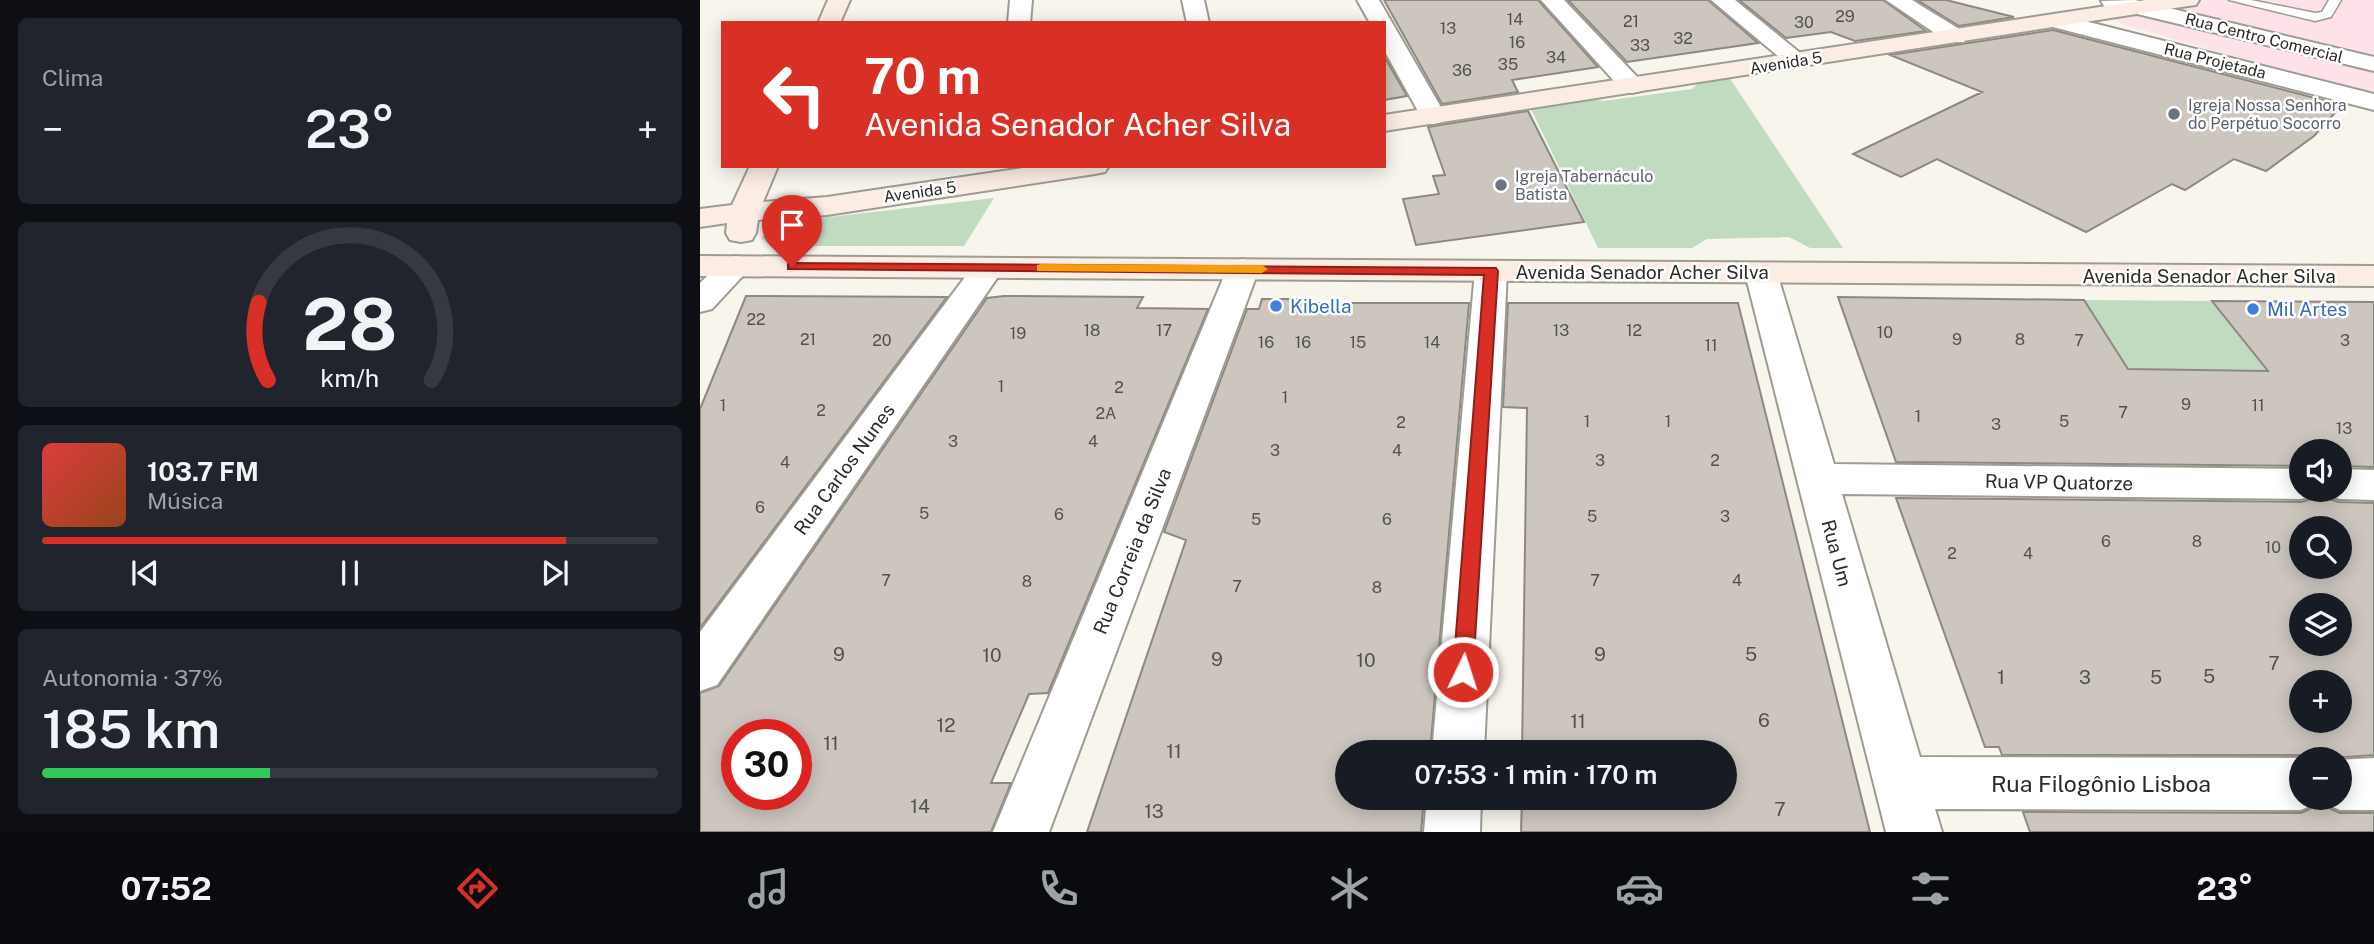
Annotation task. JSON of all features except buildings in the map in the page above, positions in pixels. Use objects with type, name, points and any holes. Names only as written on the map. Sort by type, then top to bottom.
[{"type":"street","points":[[830,21],[839,0]]},
{"type":"street","points":[[1019,21],[1021,0]]},
{"type":"street","points":[[1193,0],[1198,21]]},
{"type":"street","points":[[1368,0],[1380,21]]},
{"type":"street","points":[[1552,0],[1626,80]]},
{"type":"street","points":[[1722,0],[1791,55]]},
{"type":"street","points":[[1897,0],[1948,32]]},
{"type":"street","name":"Avenida 5","points":[[1386,109],[1429,109],[1948,32],[2107,5],[2188,0]]},
{"type":"street","name":"Avenida 5","points":[[1948,32],[2057,21],[2107,5]]},
{"type":"street","name":"Rua Centro Comercial","points":[[2107,5],[2374,64]]},
{"type":"street","name":"Rua Projetada","points":[[2057,21],[2374,102]]},
{"type":"street","points":[[1386,33],[1429,109]]},
{"type":"street","name":"Avenida 5","points":[[1386,122],[1429,109]]},
{"type":"street","points":[[700,302],[736,266],[744,212],[763,168]]},
{"type":"street","name":"Avenida 5","points":[[700,218],[827,206],[998,171],[1056,168]]},
{"type":"street","name":"Avenida Senador Acher Silva","points":[[700,266],[2374,276]]},
{"type":"street","name":"Rua Carlos Nunes","points":[[700,670],[988,268]]},
{"type":"street","name":"Rua Correia da Silva","points":[[1021,832],[1243,269]]},
{"type":"street","points":[[1459,740],[1492,271]]},
{"type":"street","name":"Rua Um","points":[[1761,273],[1907,807]]},
{"type":"street","name":"Rua VP Quatorze","points":[[1817,479],[2289,484]]},
{"type":"street","points":[[2352,484],[2374,485]]},
{"type":"street","points":[[2352,784],[2374,784]]},
{"type":"street","name":"Rua Filogônio Lisboa","points":[[1907,807],[2289,785]]},
{"type":"street","points":[[1452,832],[1453,810]]},
{"type":"lane","name":"Rua Centro Comercial","points":[[2235,0],[2315,17],[2327,14],[2335,0]]},
{"type":"shaded area","points":[[2188,0],[2374,0],[2374,97],[2122,24],[2109,14]]},
{"type":"green space","points":[[1729,77],[1843,248],[1810,248],[1789,237],[1707,239],[1692,248],[1598,248],[1530,107],[1589,98],[1603,101],[1692,89],[1700,82]]},
{"type":"green space","points":[[994,198],[964,246],[771,246],[761,238],[769,229],[795,221]]},
{"type":"green space","points":[[2084,300],[2212,301],[2268,370],[2128,369]]},
{"type":"slow traffic","points":[[1041,268],[1262,269]]},
{"type":"place","name":"Igreja Nossa Senhora do Perpétuo Socorro","points":[[2174,114]]},
{"type":"place","name":"Igreja Tabernáculo Batista","points":[[1501,185]]},
{"type":"place","name":"Kibella","points":[[1276,306]]},
{"type":"place","name":"Mil Artes","points":[[2253,309]]},
{"type":"route","points":[[792,267],[1492,271],[1463,672]]}]
